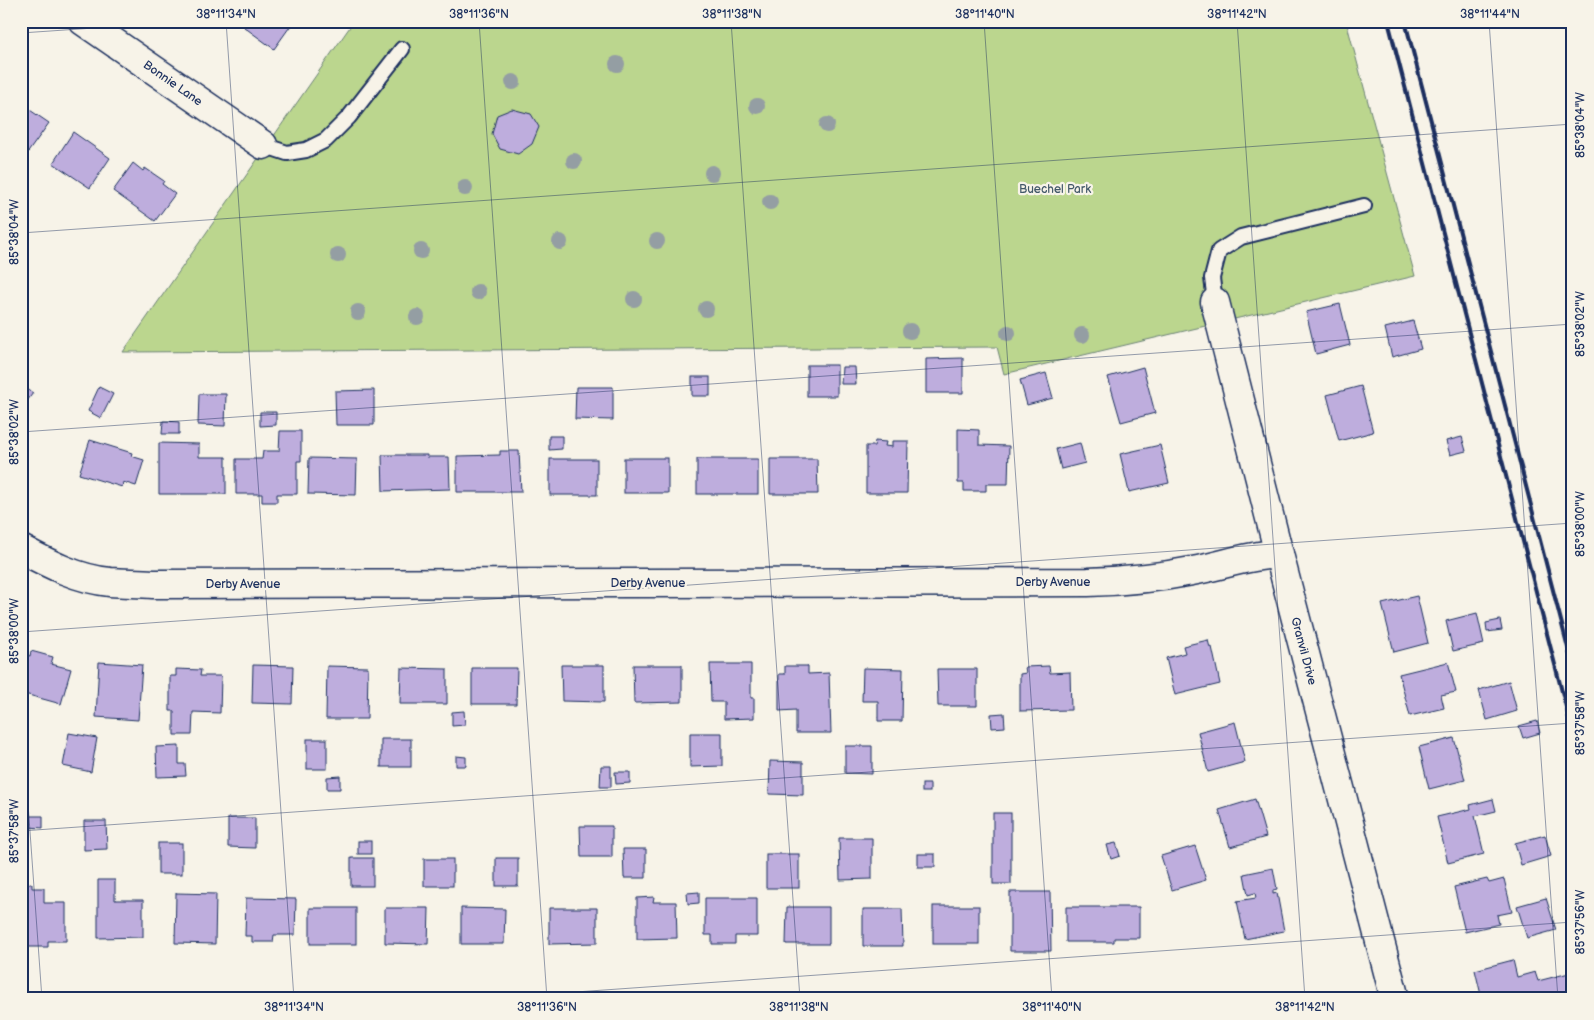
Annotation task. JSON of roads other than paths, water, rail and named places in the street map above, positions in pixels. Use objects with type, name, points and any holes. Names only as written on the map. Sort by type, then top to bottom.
[{"type":"street","name":"Bonnie Lane","points":[[83,21],[263,145]]},
{"type":"street","name":"Granvil Drive","points":[[1215,302],[1390,998]]},
{"type":"street","name":"Derby Avenue","points":[[21,549],[51,566],[79,576],[108,582],[153,584],[1088,582],[1125,580],[1191,572],[1261,555],[1279,554]]},
{"type":"lane","points":[[263,145],[287,153],[306,150],[326,140],[349,118],[402,49]]},
{"type":"lane","points":[[1215,302],[1212,278],[1219,250],[1242,237],[1364,206]]},
{"type":"railway","points":[[1388,21],[1573,734]]},
{"type":"railway","points":[[1405,21],[1573,667]]},
{"type":"park label","name":"Buechel Park","points":[[1055,189]]}]
